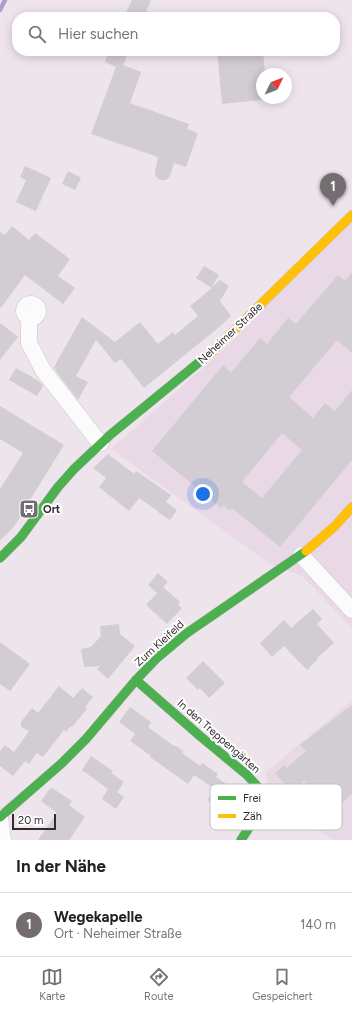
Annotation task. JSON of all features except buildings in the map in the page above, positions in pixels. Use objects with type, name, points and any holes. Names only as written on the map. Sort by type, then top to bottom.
[{"type":"street","name":"Neheimer Straße","points":[[0,558],[21,537],[58,487],[74,469],[110,435],[211,353],[352,215]]},
{"type":"street","points":[[29,318],[29,342],[43,370],[101,443]]},
{"type":"street","name":"Zum Kleifeld","points":[[0,817],[62,763],[86,739],[136,680],[157,658],[187,633],[301,554],[335,526],[352,507]]},
{"type":"street","points":[[301,554],[352,610]]},
{"type":"street","name":"In den Treppengärten","points":[[136,680],[247,775],[255,784]]},
{"type":"street","points":[[0,817],[4,840]]},
{"type":"street","name":"In den Treppengärten","points":[[241,840],[248,830]]},
{"type":"shaded area","points":[[352,217],[352,628],[302,576],[270,564],[111,449],[228,346]]},
{"type":"shaded area","points":[[352,700],[352,840],[333,840],[319,830],[342,830],[342,784],[268,784],[265,773]]},
{"type":"waterway","points":[[0,10],[5,0]]},
{"type":"traffic: fast","points":[[0,558],[21,537],[58,487],[74,469],[110,435],[203,359]]},
{"type":"traffic: fast","points":[[0,817],[62,763],[86,739],[136,680],[157,658],[187,633],[306,551]]},
{"type":"traffic: fast","points":[[136,680],[247,775],[255,784]]},
{"type":"traffic: fast","points":[[241,840],[248,830]]},
{"type":"traffic: slow","points":[[203,359],[211,353],[352,215]]},
{"type":"traffic: slow","points":[[306,551],[335,526],[352,507]]},
{"type":"place","name":"Wegekapelle","points":[[333,206]]},
{"type":"place","name":"Ort","points":[[29,509]]}]
